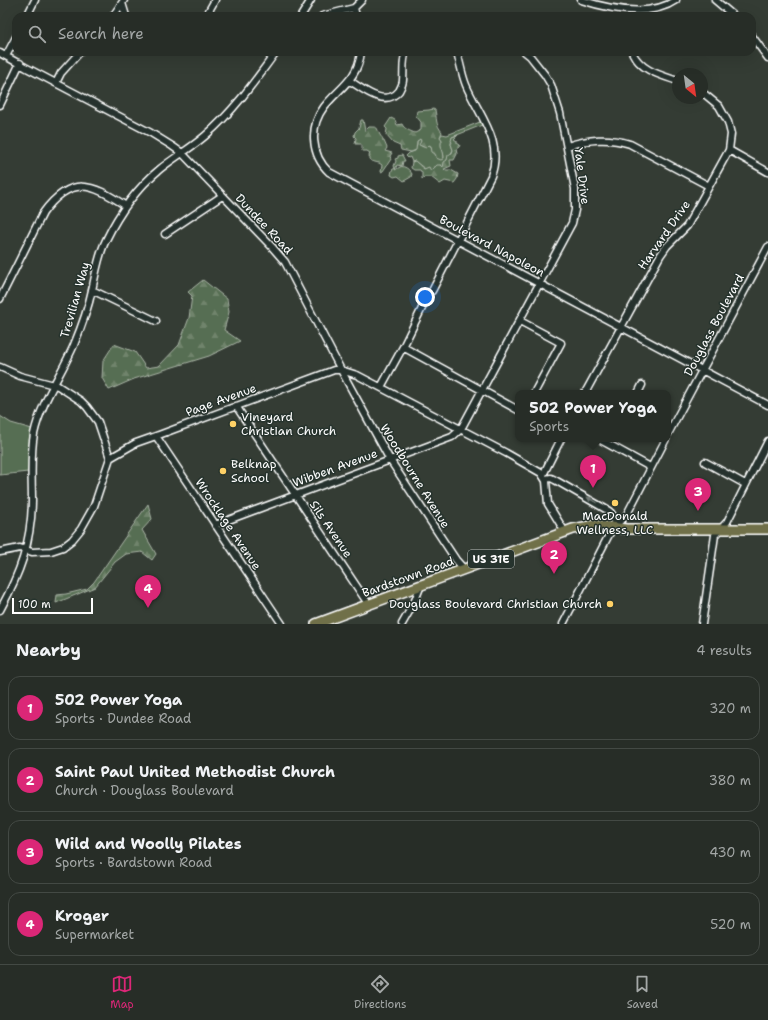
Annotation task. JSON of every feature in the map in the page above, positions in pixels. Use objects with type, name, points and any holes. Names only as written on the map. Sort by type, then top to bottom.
[{"type":"main road","name":"Bardstown Road","points":[[316,624],[565,532],[590,525],[626,529],[768,529]]},
{"type":"street","points":[[29,12],[35,0]]},
{"type":"street","points":[[208,12],[215,0]]},
{"type":"street","points":[[304,12],[311,0]]},
{"type":"street","points":[[338,12],[354,8],[362,0]]},
{"type":"street","points":[[581,0],[625,12]]},
{"type":"street","points":[[634,12],[664,6],[676,0]]},
{"type":"street","points":[[715,0],[729,12]]},
{"type":"street","points":[[116,12],[123,2]]},
{"type":"street","points":[[123,2],[125,12]]},
{"type":"street","points":[[354,8],[355,12]]},
{"type":"street","points":[[756,42],[768,58]]},
{"type":"street","points":[[6,56],[12,45]]},
{"type":"street","name":"Dundee Road","points":[[0,53],[151,133],[182,153],[272,247],[284,262],[341,370]]},
{"type":"street","points":[[56,83],[61,73],[76,56]]},
{"type":"street","name":"Trevilian Way","points":[[0,610],[13,586],[26,550],[30,524],[34,434],[44,405],[74,345],[92,290],[105,241],[126,206],[151,177],[205,136],[250,87],[273,56]]},
{"type":"street","name":"Boulevard Napoleon","points":[[361,56],[360,61],[350,81],[324,107],[316,124],[314,137],[315,147],[322,164],[334,175],[768,405]]},
{"type":"street","points":[[350,81],[378,97],[385,98],[394,95],[402,85],[405,56]]},
{"type":"street","points":[[432,291],[491,176],[495,158],[493,140],[466,85],[458,56]]},
{"type":"street","name":"Yale Drive","points":[[461,429],[572,223],[575,210],[574,189],[560,113],[549,82],[541,69],[529,56]]},
{"type":"street","points":[[635,56],[641,65],[648,71],[672,79]]},
{"type":"street","points":[[0,105],[20,63]]},
{"type":"street","name":"Harvard Drive","points":[[587,390],[660,256],[667,246],[687,226],[729,150],[731,134],[728,122],[718,106],[708,97]]},
{"type":"street","points":[[567,146],[598,139],[621,141],[630,144],[709,186]]},
{"type":"street","points":[[729,150],[768,172]]},
{"type":"street","points":[[0,299],[43,213],[60,194],[74,188],[86,186],[108,194],[126,206]]},
{"type":"street","points":[[165,234],[222,196]]},
{"type":"street","name":"Douglass Boulevard","points":[[671,429],[768,247]]},
{"type":"street","points":[[92,290],[156,321]]},
{"type":"street","points":[[381,387],[404,347],[426,300]]},
{"type":"street","points":[[520,321],[561,343],[536,390]]},
{"type":"street","points":[[404,347],[515,408]]},
{"type":"street","points":[[0,367],[20,376],[54,385],[81,401],[98,422],[110,458],[94,506],[88,519],[76,536],[68,543],[56,550],[37,552],[15,548],[0,552]]},
{"type":"street","name":"Page Avenue","points":[[110,458],[136,443],[334,370],[341,370]]},
{"type":"street","points":[[341,370],[357,375],[461,429],[613,514],[613,527],[563,624]]},
{"type":"street","name":"Woodbourne Avenue","points":[[341,370],[390,460],[456,560],[464,569]]},
{"type":"street","points":[[640,390],[642,385]]},
{"type":"street","name":"Sils Avenue","points":[[236,406],[369,605]]},
{"type":"street","name":"Wibben Avenue","points":[[216,525],[452,437],[461,429]]},
{"type":"street","name":"Wrocklage Avenue","points":[[156,436],[282,624]]},
{"type":"street","points":[[560,442],[543,476],[548,504],[565,532]]},
{"type":"street","points":[[604,442],[650,467]]},
{"type":"street","points":[[613,527],[626,516],[650,467],[664,442]]},
{"type":"street","points":[[702,624],[715,535],[727,522],[745,484],[768,442]]},
{"type":"street","points":[[705,462],[745,484]]},
{"type":"street","points":[[402,624],[414,603],[421,585]]},
{"type":"green space","points":[[435,110],[437,124],[442,132],[440,137],[442,140],[441,145],[444,154],[443,159],[441,160],[436,158],[435,154],[432,152],[431,146],[429,145],[426,148],[419,145],[421,141],[420,139],[417,141],[416,150],[411,152],[401,150],[400,146],[393,143],[386,135],[387,129],[385,127],[391,118],[395,120],[397,125],[402,124],[406,129],[415,133],[421,130],[421,122],[416,116],[417,111]]},
{"type":"green space","points":[[361,120],[363,120],[365,131],[369,127],[377,128],[387,148],[385,151],[392,153],[390,156],[391,159],[381,172],[382,165],[371,161],[369,156],[370,153],[367,151],[362,151],[361,144],[355,144],[355,132],[359,128]]},
{"type":"green space","points":[[480,122],[482,125],[452,137],[451,144],[453,150],[442,168],[434,167],[430,173],[415,161],[412,162],[410,157],[408,158],[406,156],[415,151],[417,141],[420,139],[420,145],[423,147],[429,145],[431,146],[431,148],[444,158],[441,147],[442,140],[440,137],[442,134],[447,135]]},
{"type":"green space","points":[[458,135],[454,139],[460,145],[456,149],[457,154],[454,160],[450,160],[451,166],[444,169],[451,170],[458,174],[454,183],[445,181],[440,184],[431,177],[424,177],[422,179],[422,173],[420,170],[414,170],[411,168],[412,162],[415,161],[424,169],[429,167],[431,171],[437,165],[441,165],[443,167],[448,155],[452,153],[453,150],[451,144],[452,137]]},
{"type":"green space","points":[[402,155],[405,161],[403,161],[402,166],[397,165],[395,170],[400,167],[405,167],[412,174],[411,177],[404,181],[398,176],[394,177],[391,175],[392,170],[395,168],[395,159]]},
{"type":"green space","points":[[203,280],[227,299],[229,312],[224,330],[240,341],[209,356],[134,379],[109,390],[102,378],[103,361],[114,344],[135,352],[146,368],[159,366],[179,345],[189,318],[192,296],[188,292]]},
{"type":"green space","points":[[0,416],[11,423],[32,429],[28,472],[0,475]]},
{"type":"green space","points":[[148,504],[152,519],[142,530],[156,554],[152,560],[142,552],[126,554],[115,562],[95,587],[56,603],[57,595],[87,589],[94,582]]},
{"type":"place","name":"Vineyard Christian Church","points":[[233,424]]},
{"type":"place","name":"Belknap School","points":[[223,471]]},
{"type":"place","name":"502 Power Yoga","points":[[593,488]]},
{"type":"place","name":"MacDonald Wellness, LLC","points":[[615,503]]},
{"type":"place","name":"Wild and Woolly Pilates","points":[[698,511]]},
{"type":"place","name":"Saint Paul United Methodist Church","points":[[554,574]]},
{"type":"place","name":"Douglass Boulevard Christian Church","points":[[610,604]]},
{"type":"place","name":"Kroger","points":[[148,608]]}]
